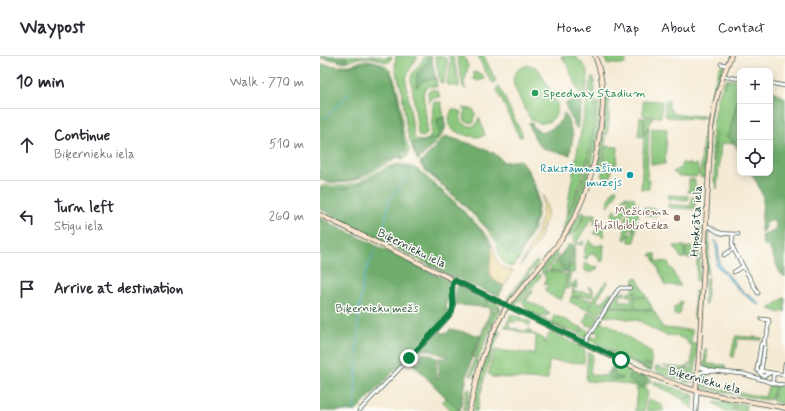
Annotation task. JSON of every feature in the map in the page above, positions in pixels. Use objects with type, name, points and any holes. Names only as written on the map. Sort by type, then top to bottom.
[{"type":"main road","points":[[469,411],[481,360],[495,328],[507,306],[563,237],[586,193],[596,156],[603,106],[602,79],[595,56]]},
{"type":"main road","name":"Hipokrāta iela","points":[[696,390],[711,129],[716,100],[731,56]]},
{"type":"main road","name":"Biķernieku iela","points":[[320,215],[652,375],[696,390],[785,408]]},
{"type":"street","points":[[721,64],[727,65]]},
{"type":"street","points":[[723,76],[737,78]]},
{"type":"street","points":[[773,84],[785,86]]},
{"type":"street","points":[[706,226],[711,227],[719,233],[738,234]]},
{"type":"street","points":[[733,234],[733,249],[758,293]]},
{"type":"street","points":[[724,255],[733,249]]},
{"type":"street","points":[[734,272],[743,266]]},
{"type":"street","points":[[359,411],[452,312],[453,307],[451,288],[454,280]]},
{"type":"street","points":[[754,287],[759,284]]},
{"type":"street","points":[[585,343],[617,291],[620,288],[630,288]]},
{"type":"street","points":[[761,319],[769,320],[767,336],[764,343],[761,344],[757,370],[764,376],[770,373],[784,375],[785,364]]},
{"type":"street","points":[[698,366],[713,371]]},
{"type":"street","points":[[697,376],[702,372],[713,371],[744,374],[785,385]]},
{"type":"street","points":[[773,382],[774,374]]},
{"type":"street","points":[[696,390],[696,411]]},
{"type":"green space","points":[[320,56],[344,56],[346,57],[347,61],[320,58]]},
{"type":"green space","points":[[344,56],[379,56],[385,58],[392,56],[388,63],[368,57],[362,57],[346,62],[339,62],[347,61],[346,57]]},
{"type":"green space","points":[[396,56],[417,56],[406,80],[414,137],[416,139],[423,141],[430,137],[433,105],[434,102],[441,102],[444,117],[437,119],[440,136],[423,142],[412,143],[418,158],[420,158],[419,160],[417,160],[407,131],[402,92],[395,68]]},
{"type":"green space","points":[[425,56],[428,56],[428,61],[417,74],[417,86],[425,80],[436,79],[437,87],[430,86],[424,90],[427,132],[423,137],[419,136],[418,133],[411,78]]},
{"type":"green space","points":[[428,56],[431,56],[436,79],[425,80],[416,87],[417,74],[428,61]]},
{"type":"green space","points":[[435,56],[444,57],[448,62],[444,83],[440,82]]},
{"type":"green space","points":[[448,56],[453,56],[459,87],[448,85],[447,82],[451,62]]},
{"type":"green space","points":[[457,56],[464,56],[468,66],[464,84],[466,90],[463,87]]},
{"type":"green space","points":[[478,56],[484,56],[496,81],[494,83],[484,69]]},
{"type":"green space","points":[[561,56],[575,56],[584,65],[588,73],[588,77],[585,94],[583,96],[580,94],[567,65]]},
{"type":"green space","points":[[604,56],[626,56],[625,64],[607,64]]},
{"type":"green space","points":[[364,60],[371,60],[383,64],[389,69],[394,78],[400,101],[403,130],[409,151],[408,156],[402,161],[400,158],[405,155],[405,148],[397,95],[390,73],[380,65],[370,62],[341,67],[341,65],[350,65]]},
{"type":"green space","points":[[373,62],[382,66],[387,70],[392,79],[399,109],[401,134],[406,150],[401,157],[387,160],[350,181],[334,182],[320,180],[320,64],[345,67]]},
{"type":"green space","name":"Speedway Stadium","points":[[529,65],[536,67],[540,71],[557,104],[555,116],[548,122],[538,123],[532,120],[514,86],[513,82],[516,72],[522,67]]},
{"type":"green space","points":[[721,65],[724,66],[721,77],[718,79],[712,102],[709,101]]},
{"type":"green space","points":[[474,72],[482,74],[485,79],[477,81],[475,79],[474,80]]},
{"type":"green space","points":[[593,76],[595,110],[590,147],[580,182],[566,216],[591,79]]},
{"type":"green space","points":[[725,79],[727,79],[724,88],[728,79],[737,80],[737,102],[734,115],[734,143],[721,144],[717,189],[714,181],[716,133],[713,162],[712,133],[716,108]]},
{"type":"green space","points":[[499,86],[523,136],[519,137],[497,90]]},
{"type":"green space","points":[[432,89],[438,91],[440,97],[433,98],[430,100],[429,104],[428,91]]},
{"type":"green space","points":[[607,91],[609,91],[609,120],[607,135],[603,134]]},
{"type":"green space","points":[[773,91],[785,98],[785,277],[780,273],[769,247],[763,244],[762,236],[774,231],[776,228],[774,221],[766,221],[765,230],[761,232],[763,197],[753,176],[773,176]]},
{"type":"green space","points":[[579,98],[582,102],[577,129],[566,107],[566,103]]},
{"type":"green space","points":[[643,100],[662,101],[661,117],[643,115]]},
{"type":"green space","points":[[665,100],[669,100],[669,107],[674,114],[705,115],[705,117],[698,119],[667,117],[665,115]]},
{"type":"green space","points":[[599,102],[598,132],[590,170],[578,206],[563,231],[562,228],[580,188],[590,157],[596,104]]},
{"type":"green space","points":[[709,102],[712,103],[708,127],[705,128]]},
{"type":"green space","points":[[737,102],[737,148],[727,137]]},
{"type":"green space","points":[[462,108],[474,110],[474,122],[471,123],[465,121],[465,111]]},
{"type":"green space","points":[[452,109],[462,112],[460,119],[461,122],[470,126],[476,124],[479,117],[485,135],[474,137],[462,134],[452,129],[449,125],[449,121]]},
{"type":"green space","points":[[564,113],[566,114],[573,136],[570,155],[541,147],[534,136],[529,123],[531,122],[535,129],[538,129],[542,133],[556,126],[563,117]]},
{"type":"green space","points":[[444,117],[445,129],[443,133],[430,149],[418,158],[412,143],[423,142],[439,136],[437,119]]},
{"type":"green space","points":[[640,117],[644,118],[642,137],[638,136]]},
{"type":"green space","points":[[645,118],[653,118],[644,134]]},
{"type":"green space","points":[[649,127],[647,180],[649,180],[649,189],[641,189],[644,136]]},
{"type":"green space","points":[[652,128],[667,129],[665,164],[651,164]]},
{"type":"green space","points":[[704,131],[708,132],[706,150],[702,150]]},
{"type":"green space","points":[[445,136],[475,145],[494,153],[504,162],[520,160],[523,164],[534,189],[537,207],[534,224],[521,251],[513,255],[506,253],[495,235],[479,218],[422,165],[422,161]]},
{"type":"green space","points":[[603,137],[606,137],[601,166],[598,165]]},
{"type":"green space","points":[[606,146],[618,147],[617,163],[614,163],[614,165],[617,165],[616,167],[603,167]]},
{"type":"green space","points":[[702,151],[706,151],[705,172],[707,173],[707,176],[705,178],[700,177]]},
{"type":"green space","points":[[393,158],[393,161],[358,179],[340,183],[326,182],[343,182],[354,179],[381,163]]},
{"type":"green space","points":[[421,161],[425,169],[479,218],[495,235],[504,249],[513,255],[520,251],[527,240],[534,222],[538,204],[536,221],[533,231],[520,258],[515,264],[510,267],[506,265],[501,259],[496,242],[488,231],[457,199],[424,170],[420,164]]},
{"type":"green space","points":[[682,163],[691,164],[693,166],[697,164],[699,174],[696,177],[679,176],[673,172],[680,168]]},
{"type":"green space","points":[[396,164],[402,164],[420,171],[454,201],[484,232],[489,238],[493,247],[491,249],[487,238],[479,228],[453,202],[415,170],[405,167],[396,167]]},
{"type":"green space","points":[[393,165],[394,167],[348,188],[320,189],[320,187],[325,185],[340,186],[356,183]]},
{"type":"green space","points":[[525,165],[536,187],[538,204],[536,191]]},
{"type":"green space","points":[[399,166],[417,171],[453,202],[487,238],[492,250],[490,265],[491,276],[504,286],[499,296],[447,274],[320,209],[320,189],[339,189],[354,186],[385,170]]},
{"type":"green space","points":[[603,170],[612,170],[610,178],[607,176],[605,180],[601,176]]},
{"type":"green space","points":[[689,179],[695,180],[695,192],[688,192]]},
{"type":"green space","points":[[614,189],[617,189],[615,196],[611,203],[607,206],[608,199]]},
{"type":"green space","points":[[668,195],[688,196],[688,200],[668,199]]},
{"type":"green space","points":[[625,196],[635,198],[634,202],[621,219],[616,220],[612,216],[612,213],[615,209],[617,210],[615,213],[618,215],[629,200],[626,198],[622,200]]},
{"type":"green space","points":[[692,197],[694,197],[695,200],[694,209],[668,207],[668,204],[691,206]]},
{"type":"green space","points":[[637,202],[641,211],[639,212],[637,220],[625,221],[625,218]]},
{"type":"green space","points":[[643,207],[656,209],[657,216],[645,215]]},
{"type":"green space","points":[[582,210],[585,213],[578,227],[573,234],[567,237]]},
{"type":"green space","points":[[586,214],[596,214],[597,224],[596,225],[593,223],[595,220],[592,218],[577,242],[580,244],[582,241],[584,242],[583,245],[575,244],[573,238]]},
{"type":"green space","name":"Biķernieku mežs","points":[[320,218],[449,281],[450,299],[446,302],[446,309],[450,310],[450,312],[356,411],[320,411]]},
{"type":"green space","points":[[637,221],[636,229],[630,229],[626,240],[624,239],[625,222]]},
{"type":"green space","points":[[601,225],[604,227],[603,237],[600,234],[594,234],[597,228]]},
{"type":"green space","points":[[710,227],[708,274],[705,273],[708,229]]},
{"type":"green space","points":[[699,228],[702,228],[700,260],[697,260]]},
{"type":"green space","points":[[633,230],[636,230],[635,242],[629,242],[629,235],[633,232]]},
{"type":"green space","points":[[590,240],[593,245],[604,245],[603,261],[601,262],[595,254],[588,256],[587,259],[584,259],[585,248]]},
{"type":"green space","points":[[568,245],[574,245],[569,268],[566,272],[557,260]]},
{"type":"green space","points":[[575,245],[574,273],[567,273],[571,266]]},
{"type":"green space","points":[[674,246],[685,246],[685,258],[681,258]]},
{"type":"green space","points":[[686,247],[693,247],[693,258],[686,258]]},
{"type":"green space","points":[[555,253],[558,255],[543,274],[541,269]]},
{"type":"green space","points":[[651,254],[656,254],[656,261],[668,262],[674,275],[676,276],[678,284],[679,283],[681,286],[664,284],[652,255],[650,256]]},
{"type":"green space","points":[[536,261],[538,262],[537,265],[508,299],[507,298]]},
{"type":"green space","points":[[556,261],[564,271],[564,272],[549,270]]},
{"type":"green space","points":[[697,261],[700,261],[699,282],[696,281]]},
{"type":"green space","points":[[587,263],[592,267],[597,266],[598,268],[593,272],[587,272],[584,269],[584,264]]},
{"type":"green space","points":[[547,271],[566,274],[565,290],[561,300],[551,296],[545,288],[548,288],[548,285],[544,284],[546,279],[544,275]]},
{"type":"green space","points":[[538,274],[541,276],[518,303],[513,303],[536,275]]},
{"type":"green space","points":[[567,274],[570,274],[570,284],[574,284],[574,281],[577,281],[577,284],[567,289]]},
{"type":"green space","points":[[706,277],[708,277],[705,306],[704,300]]},
{"type":"green space","points":[[634,278],[637,278],[653,310],[610,306],[619,292],[625,292],[625,295],[620,295],[620,301],[631,301],[632,296],[627,296],[628,292],[633,292]]},
{"type":"green space","points":[[607,280],[608,283],[597,299],[598,302],[602,303],[610,292],[613,294],[599,315],[589,310],[595,297]]},
{"type":"green space","points":[[458,284],[489,300],[486,307],[457,305],[455,303],[455,288]]},
{"type":"green space","points":[[576,285],[577,288],[573,288],[573,291],[591,293],[592,289],[588,288],[589,286],[593,289],[593,297],[572,296],[573,287]]},
{"type":"green space","points":[[534,290],[527,301],[545,309],[545,311],[550,314],[541,317],[527,310],[522,301],[531,291]]},
{"type":"green space","points":[[695,291],[698,293],[696,291],[701,292],[699,294],[697,320],[694,318]]},
{"type":"green space","points":[[571,297],[592,300],[587,310],[570,302]]},
{"type":"green space","points":[[784,298],[785,312],[783,311],[780,313],[769,309]]},
{"type":"green space","points":[[489,300],[499,305],[501,309],[486,307]]},
{"type":"green space","points":[[680,301],[682,302],[680,314],[674,315],[674,307],[678,305]]},
{"type":"green space","points":[[516,305],[569,332],[566,332],[514,306]]},
{"type":"green space","points":[[610,307],[654,311],[663,328],[692,330],[691,346],[688,345],[687,340],[676,336],[666,335],[652,329],[640,321],[604,316]]},
{"type":"green space","points":[[489,309],[495,310],[481,336],[472,358],[490,312]]},
{"type":"green space","points":[[497,309],[501,310],[488,334],[478,359],[474,358],[482,337]]},
{"type":"green space","points":[[588,312],[599,317],[593,327],[586,325],[587,324],[584,322]]},
{"type":"green space","points":[[511,314],[531,322],[530,325],[529,326],[524,322],[507,323]]},
{"type":"green space","points":[[554,315],[583,329],[576,333],[553,323]]},
{"type":"green space","points":[[601,321],[650,351],[652,365],[644,364],[652,366],[652,370],[589,340],[591,336],[596,338],[599,333],[594,331]]},
{"type":"green space","points":[[506,324],[510,325],[509,327],[522,331],[527,331],[530,329],[531,333],[543,338],[545,343],[547,342],[548,335],[551,332],[582,347],[585,350],[584,363],[549,361],[547,380],[491,377],[491,375],[488,374],[495,350],[535,354],[535,335],[505,328]]},
{"type":"green space","points":[[439,329],[442,333],[448,333],[450,329],[481,336],[473,353],[460,411],[410,361],[415,355],[415,362],[419,364],[422,353],[429,354],[437,358],[436,378],[439,378],[439,358],[447,358],[447,356],[424,349],[422,351],[420,350]]},
{"type":"green space","points":[[584,329],[588,330],[588,334],[585,339],[578,334]]},
{"type":"green space","points":[[497,330],[501,331],[485,374],[477,411],[473,411],[481,371],[489,347]]},
{"type":"green space","points":[[736,336],[762,338],[762,340],[738,339],[734,357],[732,357],[731,354]]},
{"type":"green space","points":[[697,343],[697,357],[693,383],[691,382],[692,344]]},
{"type":"green space","points":[[596,345],[651,371],[596,346]]},
{"type":"green space","points":[[705,349],[707,349],[707,364],[725,365],[726,370],[704,368]]},
{"type":"green space","points":[[590,352],[593,354],[590,372],[592,375],[606,376],[607,372],[609,373],[613,365],[611,364],[612,363],[615,364],[608,376],[618,377],[614,374],[615,370],[619,368],[620,370],[621,367],[651,379],[650,383],[647,383],[645,389],[648,394],[645,401],[644,411],[635,411],[637,388],[635,386],[586,380],[588,353]]},
{"type":"green space","points":[[474,360],[478,361],[472,377],[470,375]]},
{"type":"green space","points":[[690,363],[689,367],[670,377],[655,371],[656,367],[659,366],[659,368],[677,371],[677,369],[663,366],[685,368]]},
{"type":"green space","points":[[615,364],[621,367],[620,370],[617,368],[615,370],[614,374],[623,379],[617,380],[608,378]]},
{"type":"green space","points":[[689,368],[689,383],[671,378]]},
{"type":"green space","points":[[636,373],[647,380],[642,389],[629,380],[629,375]]},
{"type":"green space","points":[[703,373],[707,373],[707,387],[765,397],[769,384],[775,386],[771,399],[764,400],[703,388]]},
{"type":"green space","points":[[654,381],[694,395],[682,399],[653,384]]},
{"type":"green space","points":[[776,386],[785,387],[785,404],[772,400]]},
{"type":"green space","points":[[470,389],[466,411],[463,411],[467,390]]},
{"type":"green space","points":[[693,396],[694,397],[693,409],[683,400]]},
{"type":"green space","points":[[446,397],[459,411],[452,411],[442,401]]},
{"type":"green space","points":[[649,400],[661,405],[663,411],[647,411],[647,402]]},
{"type":"green space","points":[[724,401],[734,404],[733,411],[725,411],[714,403]]},
{"type":"green space","points":[[736,404],[746,405],[745,411],[734,411]]},
{"type":"sand","points":[[543,195],[547,208],[547,216],[537,244],[520,266],[534,240],[540,224]]},
{"type":"sand","points":[[493,247],[498,263],[504,268],[513,271],[504,286],[493,279],[490,273],[491,249]]},
{"type":"water","points":[[714,240],[718,244],[720,264],[722,268],[743,291],[759,303],[759,305],[738,289],[715,264],[717,262],[717,254]]},
{"type":"waterway","points":[[325,118],[350,93]]},
{"type":"waterway","points":[[383,230],[390,199],[407,178]]},
{"type":"waterway","points":[[354,411],[359,311],[364,276],[376,248]]},
{"type":"waterway","points":[[704,382],[705,375]]},
{"type":"place","name":"Speedway Stadium","points":[[535,93]]},
{"type":"place","name":"Rakstāmmašīnu muzejs","points":[[630,175]]},
{"type":"place","name":"Mežciema filiālbibliotēka","points":[[677,218]]},
{"type":"route","points":[[409,358],[452,312],[453,307],[451,288],[454,280],[621,360]]}]
